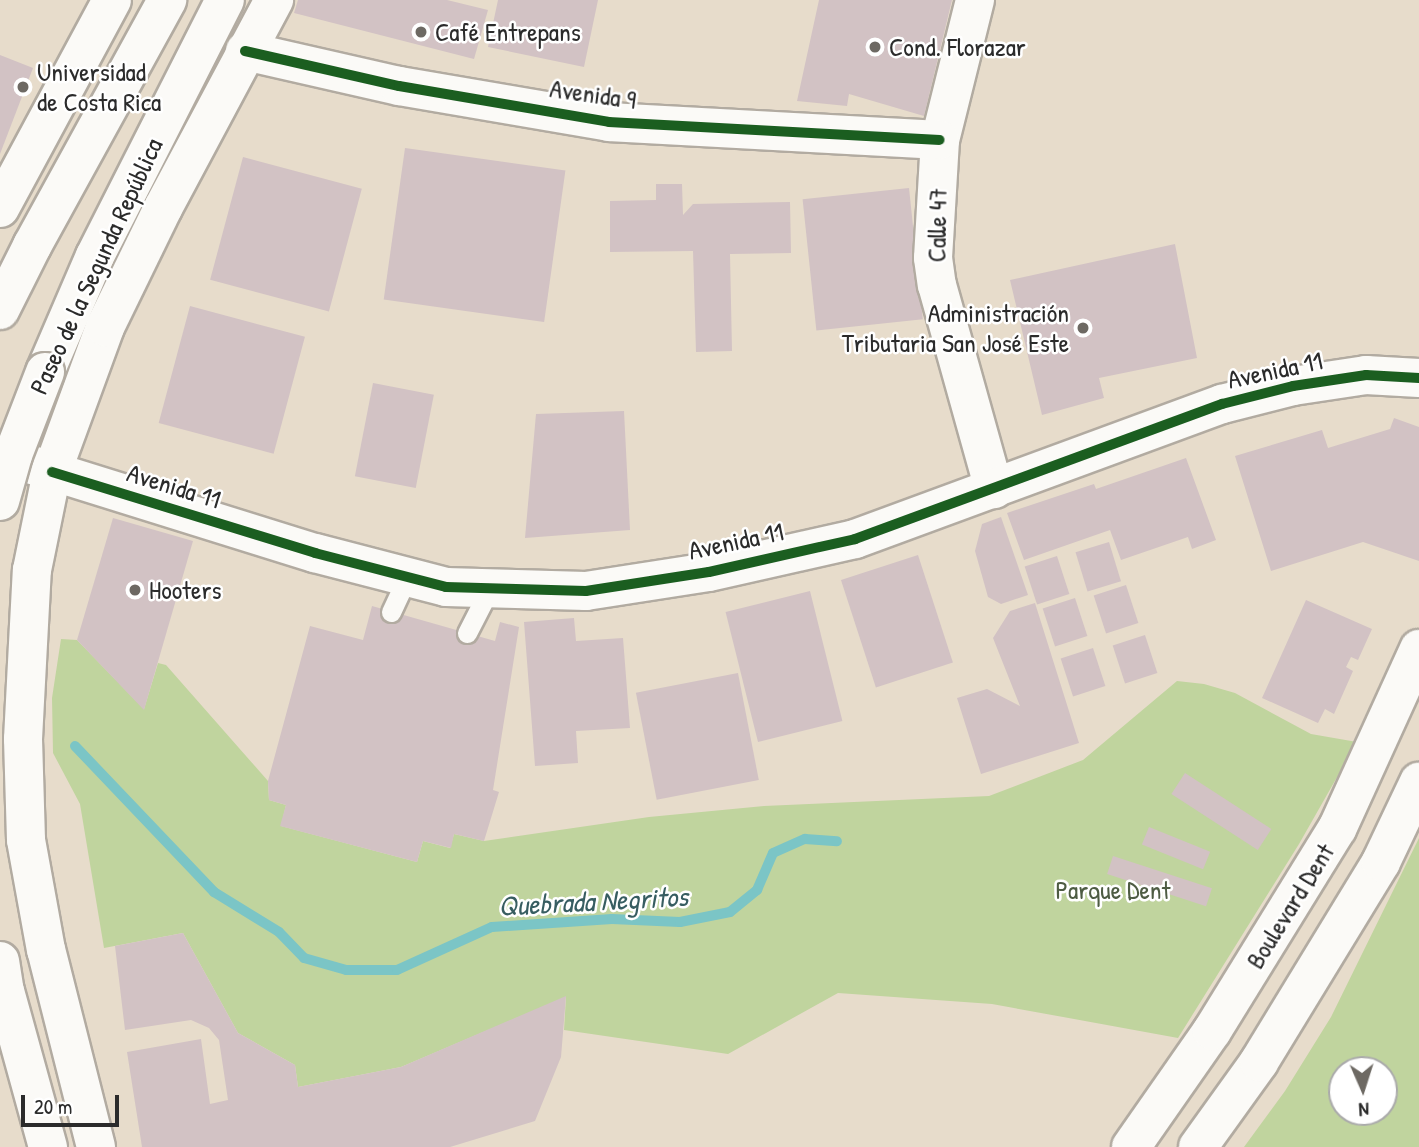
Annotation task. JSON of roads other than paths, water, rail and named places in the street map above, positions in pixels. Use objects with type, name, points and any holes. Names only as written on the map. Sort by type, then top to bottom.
[{"type":"main road","points":[[0,208],[112,0]]},
{"type":"main road","points":[[0,310],[32,246],[167,0]]},
{"type":"main road","name":"Paseo de la Segunda República","points":[[0,501],[13,455],[45,372],[95,256],[225,0]]},
{"type":"main road","points":[[96,1147],[46,950],[26,840],[23,739],[32,570],[52,472],[105,327],[163,208],[274,0]]},
{"type":"main road","name":"Calle 47","points":[[975,0],[940,140],[935,272],[993,489]]},
{"type":"main road","name":"Avenida 9","points":[[246,51],[399,86],[609,122],[940,140]]},
{"type":"main road","name":"Avenida 11","points":[[0,455],[316,553],[446,587],[586,591],[709,572],[855,539],[1222,404],[1293,386],[1366,375],[1419,378]]},
{"type":"main road","name":"Boulevard Dent","points":[[1131,1147],[1212,1031],[1337,829],[1417,663]]},
{"type":"main road","name":"Boulevard Dent","points":[[1198,1147],[1259,1062],[1381,862],[1419,782]]},
{"type":"main road","points":[[0,961],[5,991],[48,1147]]},
{"type":"main road","points":[[1212,1031],[1259,1062]]},
{"type":"lane","points":[[391,612],[407,577]]},
{"type":"lane","points":[[467,633],[490,588]]},
{"type":"waterway","name":"Quebrada Negritos","points":[[75,746],[214,892],[279,932],[304,958],[346,970],[397,970],[492,927],[612,919],[680,922],[730,912],[757,890],[773,853],[805,839],[837,841]]},
{"type":"place","name":"Café Entrepans","points":[[421,32]]},
{"type":"place","name":"Cond. Florazar","points":[[875,47]]},
{"type":"place","name":"Universidad de Costa Rica","points":[[23,87]]},
{"type":"place","name":"Administración Tributaria San José Este","points":[[1083,328]]},
{"type":"place","name":"Hooters","points":[[135,590]]},
{"type":"park label","name":"Parque Dent","points":[[1113,890]]}]
